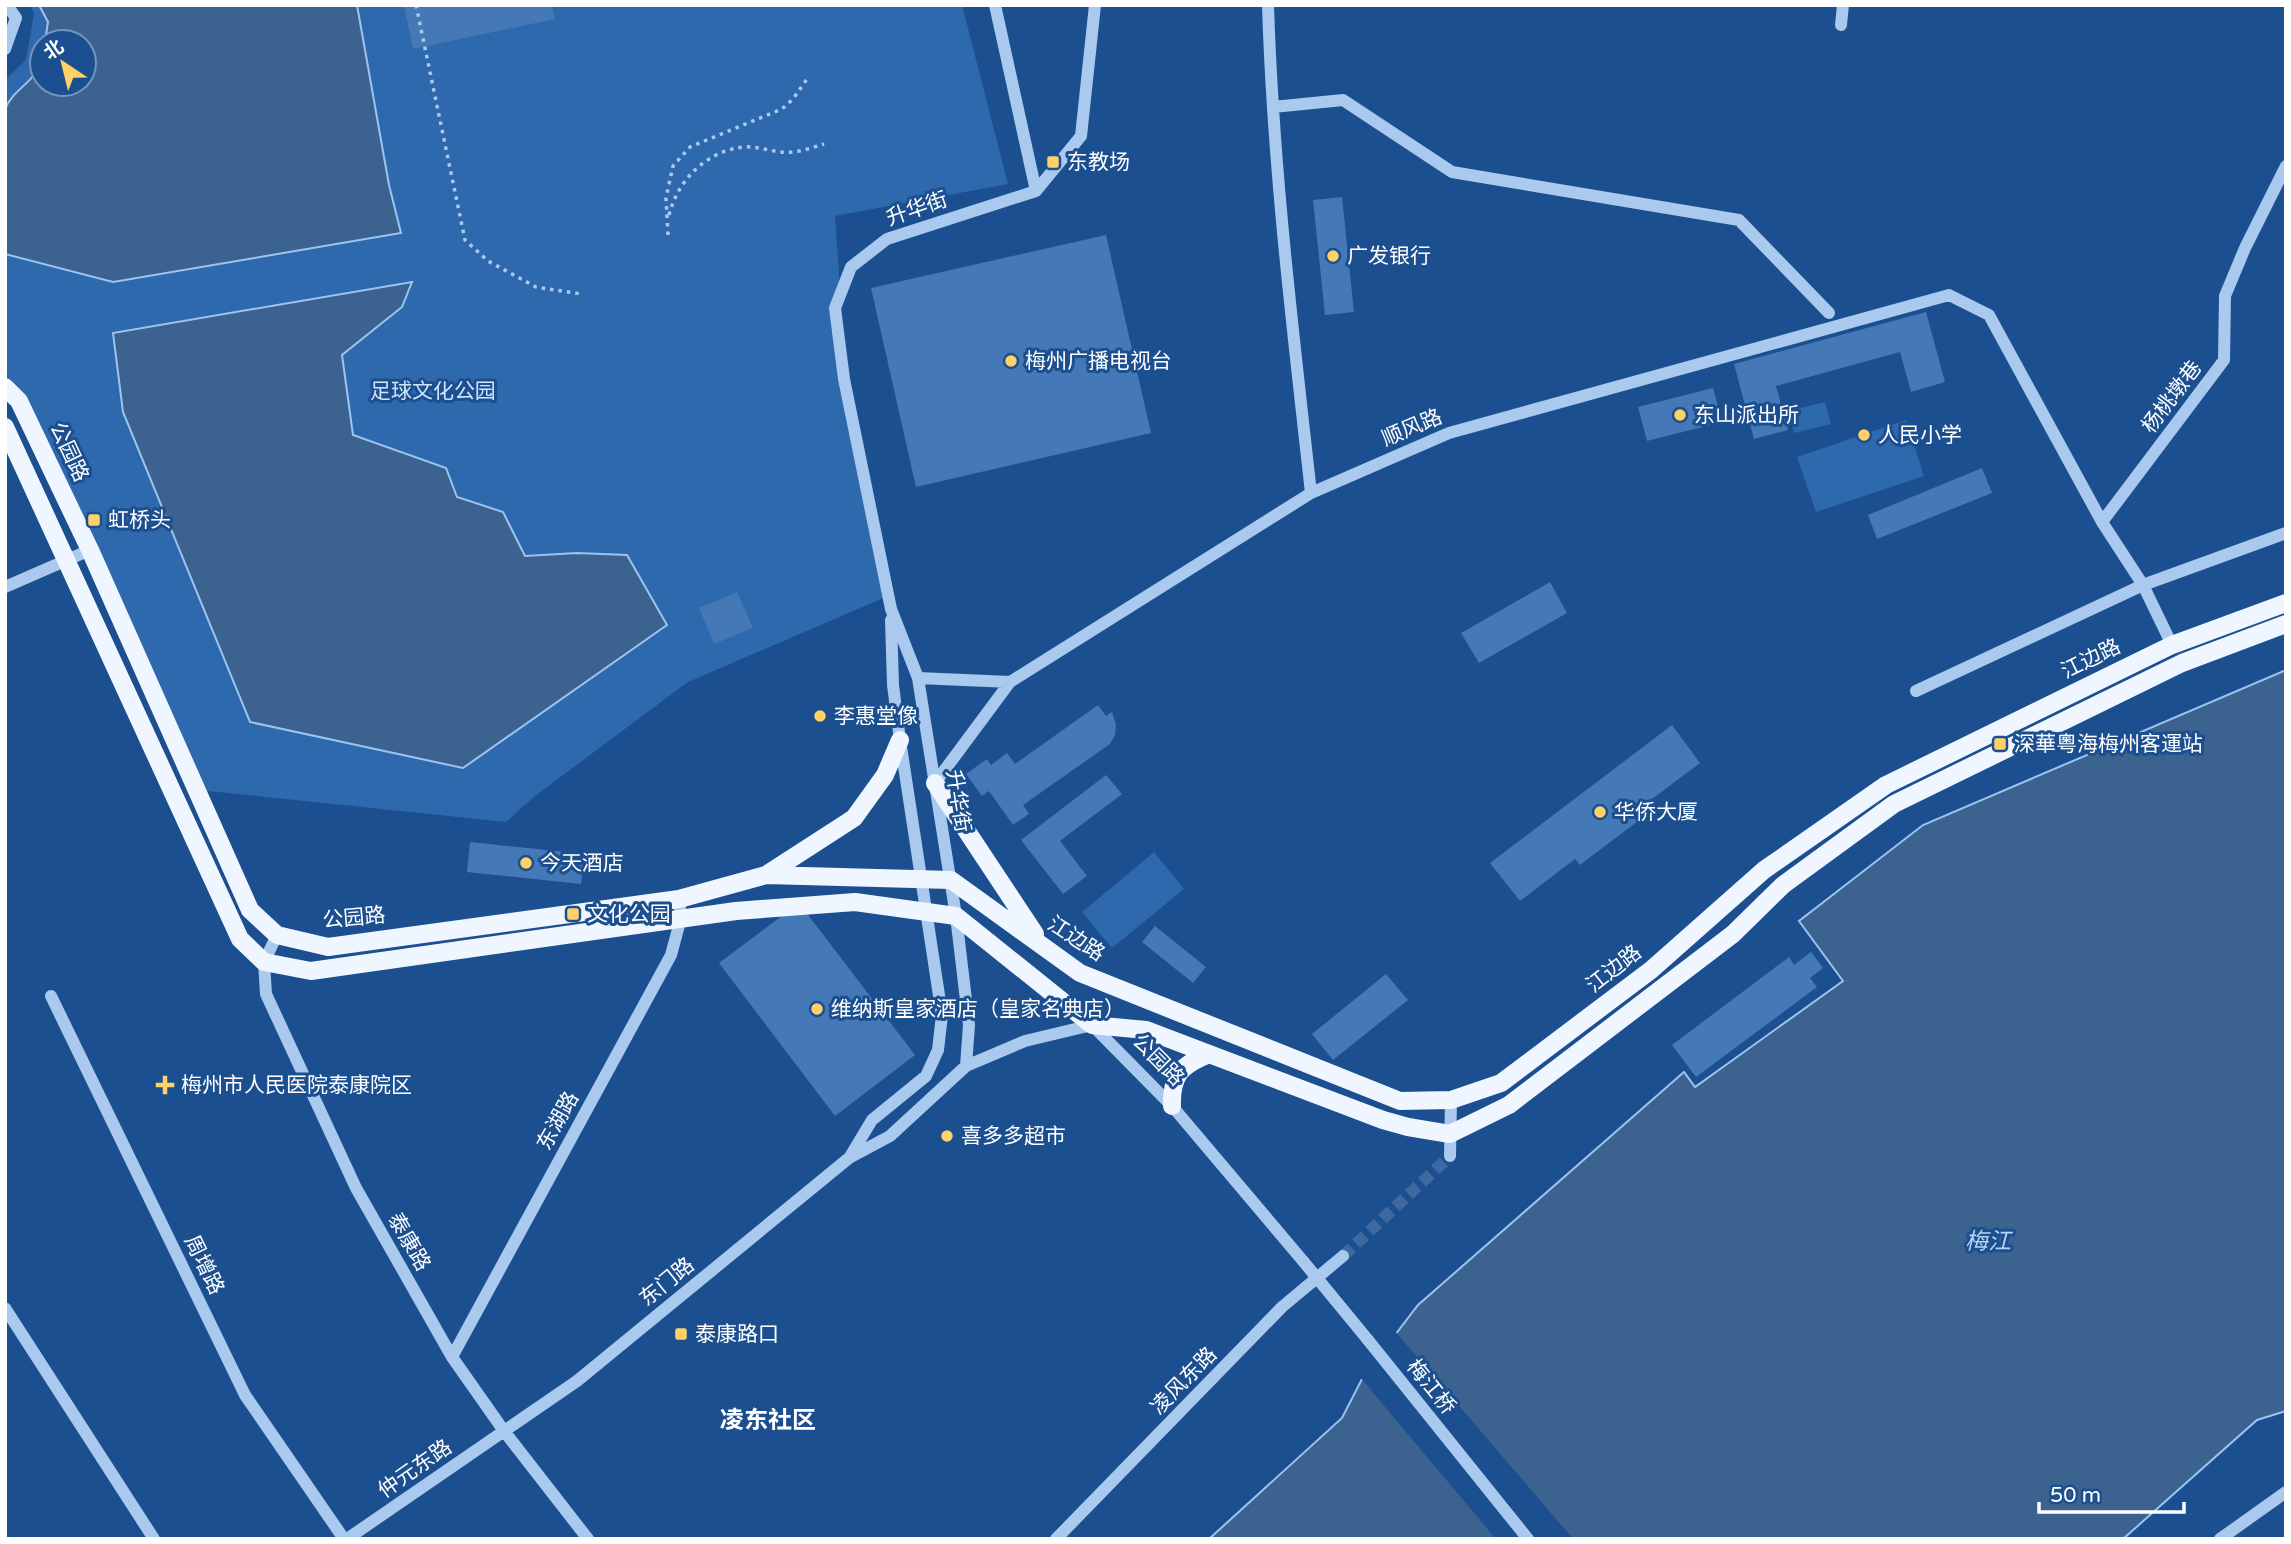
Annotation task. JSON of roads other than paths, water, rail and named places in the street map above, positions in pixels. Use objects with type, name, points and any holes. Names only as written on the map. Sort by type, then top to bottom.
[{"type":"main road","name":"公园路","points":[[5,387],[19,401],[90,550],[250,910],[276,935],[328,947],[679,898],[766,875],[951,880]]},
{"type":"main road","points":[[5,427],[240,939],[264,962],[311,971],[681,918],[805,904],[855,902],[956,916]]},
{"type":"main road","name":"江边路","points":[[951,880],[1080,973],[1400,1101],[1451,1100],[1501,1083],[1651,970],[1764,870],[1886,785],[2172,645],[2286,603]]},
{"type":"main road","name":"江边路","points":[[1450,1134],[1509,1105],[1733,933],[1783,885],[1894,804],[2182,663],[2286,624]]},
{"type":"main road","points":[[766,875],[854,818],[885,775],[900,740]]},
{"type":"main road","points":[[935,783],[1041,943]]},
{"type":"main road","name":"公园路","points":[[956,916],[1092,1025]]},
{"type":"main road","points":[[1092,1025],[1146,1030],[1383,1120],[1450,1134]]},
{"type":"main road","points":[[1172,1106],[1172,1086],[1180,1072],[1191,1061],[1209,1054]]},
{"type":"street","points":[[5,49],[16,18],[7,5]]},
{"type":"street","points":[[995,5],[1036,191]]},
{"type":"street","points":[[1036,191],[1081,136],[1095,5]]},
{"type":"street","points":[[1268,5],[1273,107],[1311,493]]},
{"type":"street","points":[[1841,24],[1843,5]]},
{"type":"street","points":[[1273,107],[1343,100],[1452,172],[1738,220],[1829,313]]},
{"type":"street","name":"杨桃墩巷","points":[[2102,522],[2224,360],[2225,296],[2245,248],[2286,166]]},
{"type":"street","name":"升华街","points":[[956,916],[918,678],[891,609],[844,379],[835,308],[851,267],[887,239],[1036,191]]},
{"type":"street","name":"顺风路","points":[[935,783],[1010,682],[1311,493],[1449,433],[1949,295],[1989,315],[2102,522],[2143,585],[2172,645]]},
{"type":"street","points":[[1916,691],[2143,585],[2286,533]]},
{"type":"street","points":[[5,587],[90,550]]},
{"type":"street","name":"升华街","points":[[891,609],[892,685],[926,912]]},
{"type":"street","points":[[918,678],[1010,682]]},
{"type":"street","name":"东湖路","points":[[452,1357],[671,955],[681,918],[679,898]]},
{"type":"street","name":"东门路","points":[[849,1158],[872,1121],[926,1076],[938,1050],[942,1015],[926,912]]},
{"type":"street","points":[[956,916],[969,1025],[966,1066],[1026,1041],[1092,1025]]},
{"type":"street","name":"泰康路","points":[[276,935],[264,962],[266,995],[356,1188],[452,1357],[504,1431],[588,1539]]},
{"type":"street","name":"周增路","points":[[51,996],[245,1395],[346,1539]]},
{"type":"street","name":"公园路","points":[[1092,1025],[1172,1106],[1303,1261]]},
{"type":"street","name":"东门路","points":[[504,1431],[577,1381],[849,1158],[890,1136],[966,1066]]},
{"type":"street","points":[[1450,1156],[1451,1100]]},
{"type":"street","name":"凌风东路","points":[[1056,1539],[1282,1307],[1343,1256]]},
{"type":"street","name":"梅江桥","points":[[1303,1261],[1528,1539]]},
{"type":"street","points":[[5,1308],[154,1539]]},
{"type":"street","name":"仲元东路","points":[[346,1539],[504,1431]]},
{"type":"street","points":[[2220,1539],[2286,1492]]},
{"type":"water","points":[[39,5],[357,5],[389,185],[401,233],[113,282],[5,254],[5,109],[9,101],[28,82],[28,98],[98,98],[98,28],[47,28],[48,22]]},
{"type":"water","points":[[412,282],[402,307],[342,355],[353,435],[446,468],[457,497],[503,512],[525,556],[577,553],[627,555],[667,625],[463,768],[250,722],[123,412],[113,333]]},
{"type":"water","name":"梅江","points":[[2286,670],[2286,1411],[2257,1420],[2123,1539],[1209,1539],[1342,1418],[1363,1377],[1418,1305],[1684,1072],[1695,1087],[1843,981],[1799,921],[1923,825]]},
{"type":"tunnel","points":[[1343,1256],[1450,1156]]},
{"type":"place","name":"东教场","points":[[1053,162]]},
{"type":"place","name":"广发银行","points":[[1333,256]]},
{"type":"place","name":"梅州广播电视台","points":[[1011,361]]},
{"type":"place","name":"东山派出所","points":[[1680,415]]},
{"type":"place","name":"人民小学","points":[[1864,435]]},
{"type":"place","name":"虹桥头","points":[[94,520]]},
{"type":"place","name":"李惠堂像","points":[[820,716]]},
{"type":"place","name":"深華粵海梅州客運站","points":[[2000,744]]},
{"type":"place","name":"华侨大厦","points":[[1600,812]]},
{"type":"place","name":"今天酒店","points":[[526,863]]},
{"type":"place","name":"文化公园","points":[[573,914]]},
{"type":"place","name":"维纳斯皇家酒店（皇家名典店）","points":[[817,1009]]},
{"type":"place","name":"梅州市人民医院泰康院区","points":[[165,1085]]},
{"type":"place","name":"喜多多超市","points":[[947,1136]]},
{"type":"place","name":"泰康路口","points":[[681,1334]]},
{"type":"district","name":"凌东社区","points":[[768,1420]]},
{"type":"park label","name":"足球文化公园","points":[[433,391]]}]
